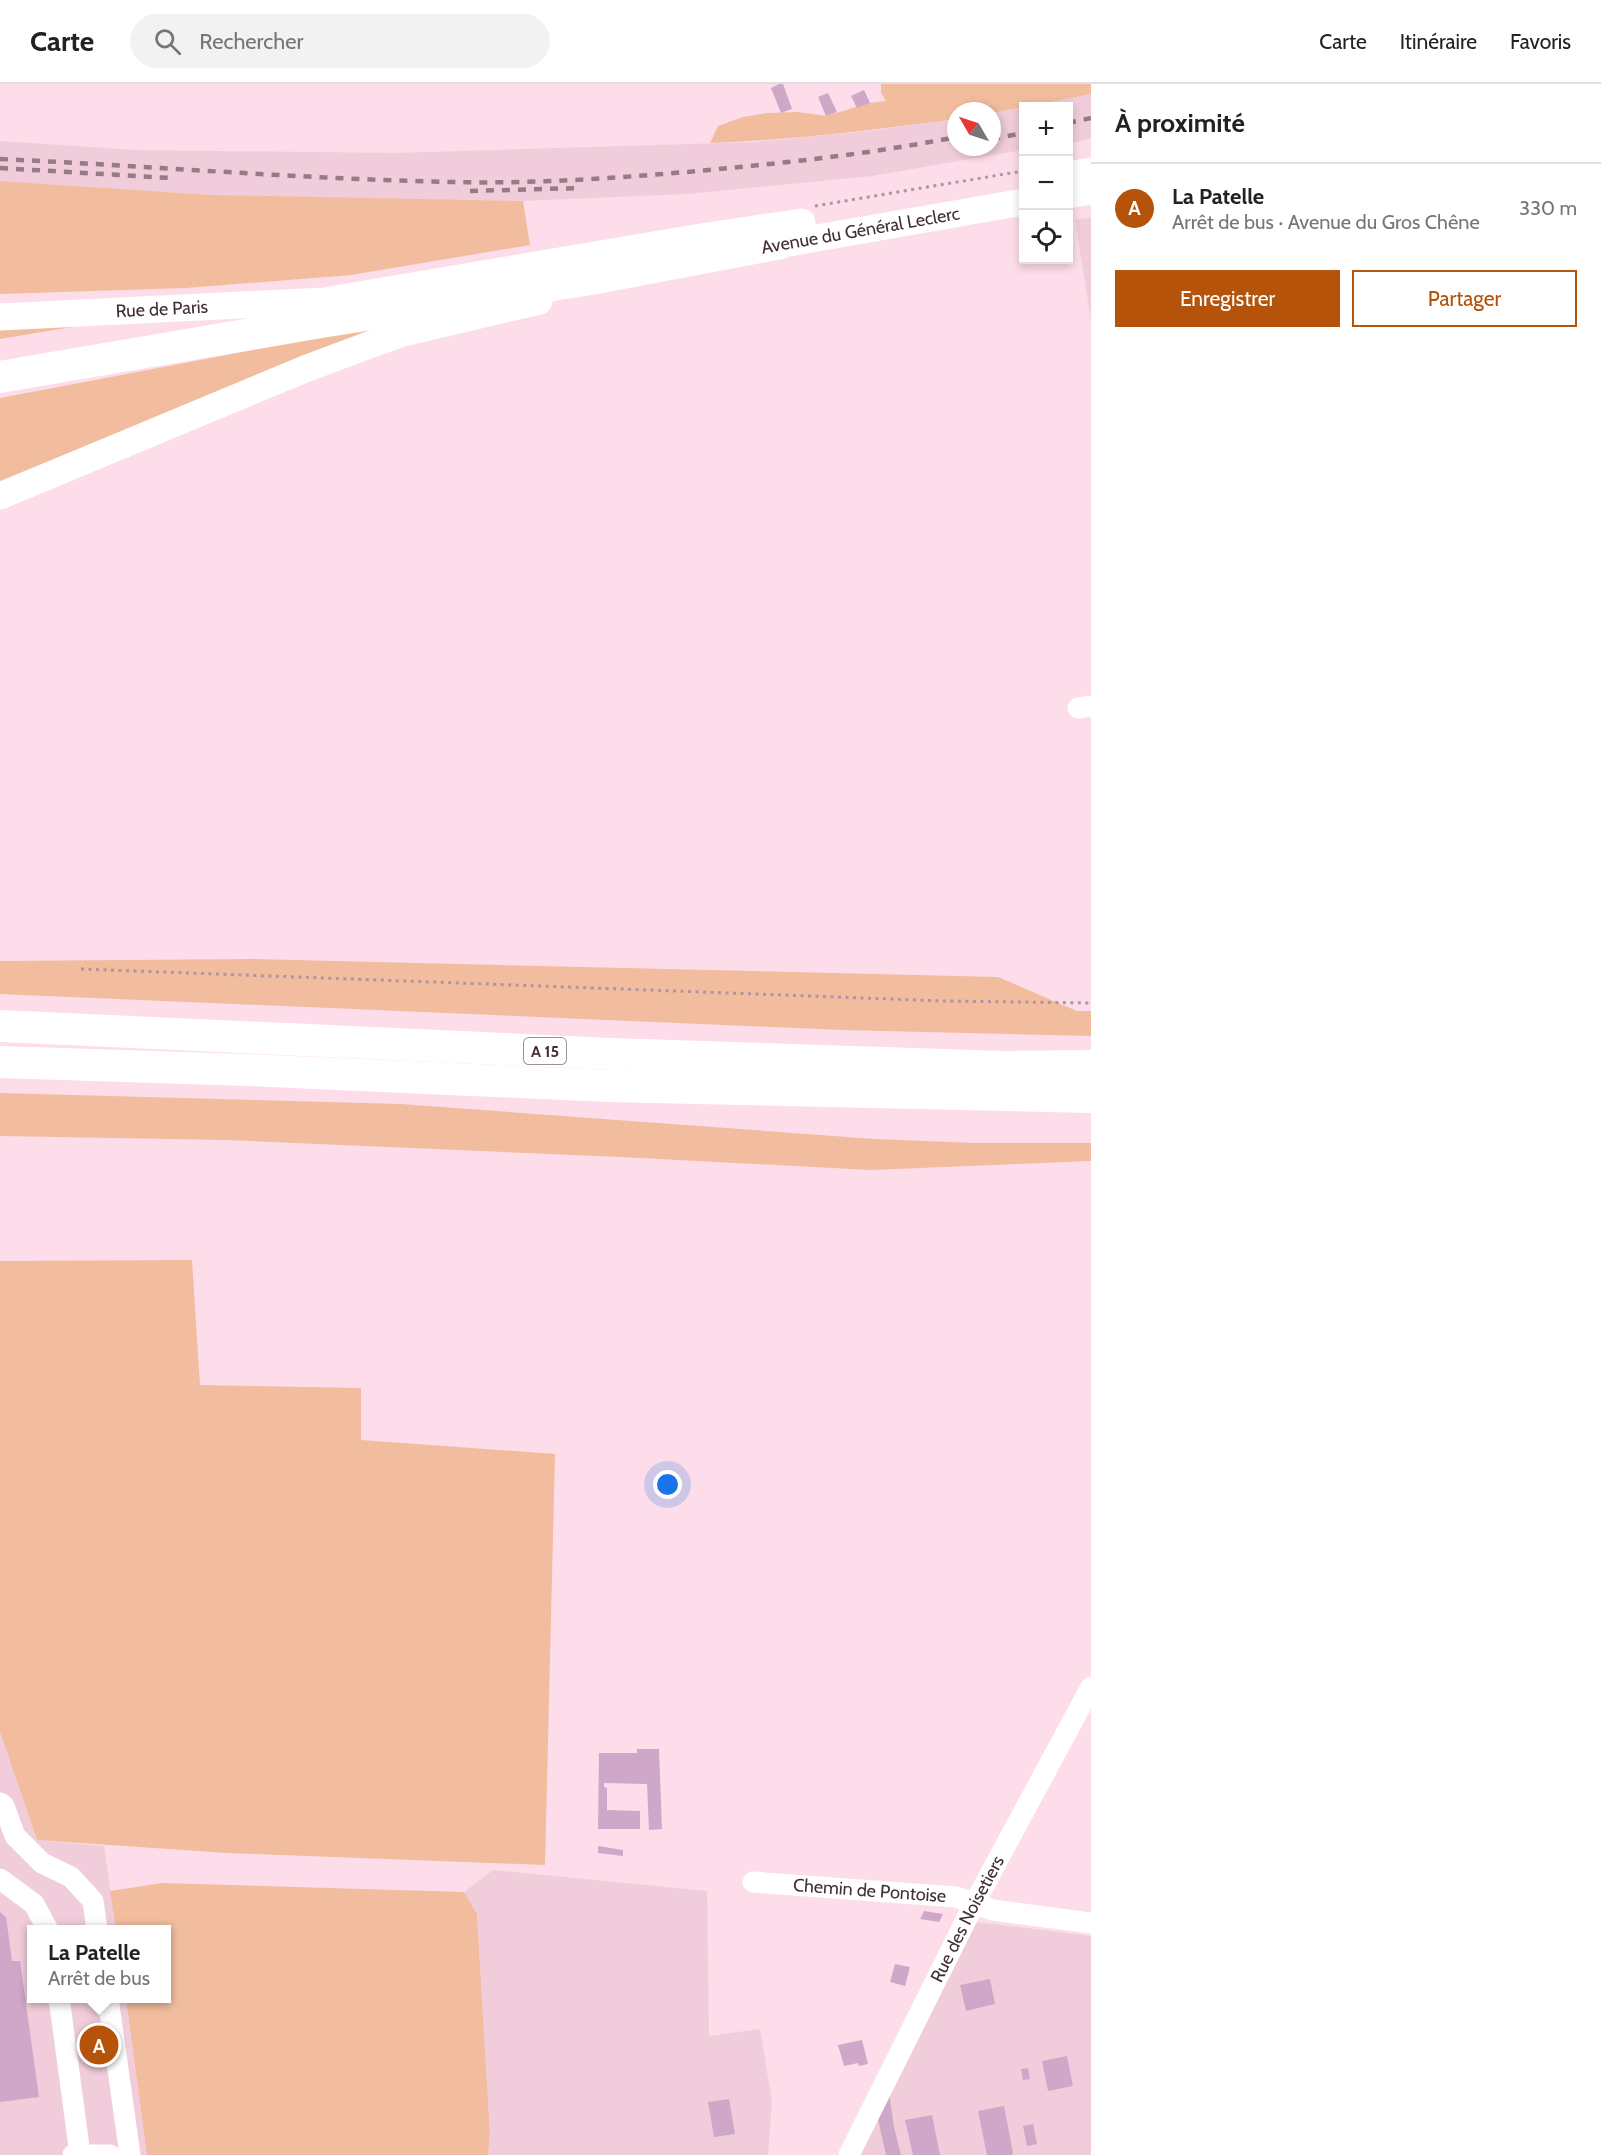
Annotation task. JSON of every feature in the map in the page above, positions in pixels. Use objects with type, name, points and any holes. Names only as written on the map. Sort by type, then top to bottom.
[{"type":"highway","points":[[0,377],[596,278],[781,243]]},
{"type":"highway","points":[[0,357],[324,301]]},
{"type":"highway","name":"A 15","points":[[0,1026],[610,1054],[1004,1067],[1091,1066]]},
{"type":"highway","name":"A 15","points":[[0,1062],[609,1086],[1091,1097]]},
{"type":"main road","points":[[1073,174],[1091,171]]},
{"type":"main road","name":"Avenue du Général Leclerc","points":[[324,301],[1019,184]]},
{"type":"main road","points":[[1073,194],[1091,191]]},
{"type":"main road","name":"Avenue du Général Leclerc","points":[[0,496],[305,369],[403,333],[781,243],[1019,203]]},
{"type":"main road","name":"Rue de Paris","points":[[0,317],[324,301]]},
{"type":"street","name":"Rue des Noisetiers","points":[[849,2155],[974,1904],[1091,1687]]},
{"type":"street","points":[[0,1803],[4,1806],[15,1836],[42,1863],[71,1876],[93,1901],[96,1925]]},
{"type":"street","points":[[0,1879],[33,1904],[46,1925]]},
{"type":"street","name":"Chemin de Pontoise","points":[[753,1882],[956,1897],[993,1910],[1091,1923]]},
{"type":"street","points":[[60,2003],[77,2154],[110,2155]]},
{"type":"street","points":[[109,2003],[130,2155]]},
{"type":"path","points":[[81,969],[944,1001],[1091,1003]]},
{"type":"shaded area","points":[[881,84],[1091,84],[1091,94],[1049,102],[1019,102],[1019,108],[1001,111],[1001,102],[947,102],[947,120],[802,137],[710,143],[718,126],[743,117],[767,113],[798,112],[826,116],[870,103],[886,101],[881,93]]},
{"type":"shaded area","points":[[1091,94],[1091,138],[1073,142],[1073,102],[1047,102]]},
{"type":"shaded area","points":[[1019,108],[1019,151],[1001,154],[1001,111]]},
{"type":"shaded area","points":[[947,120],[947,156],[988,156],[872,176],[688,194],[523,201],[212,195],[0,181],[0,141],[137,150],[395,153],[754,142],[868,131]]},
{"type":"shaded area","points":[[0,181],[212,195],[523,201],[530,245],[351,275],[186,288],[0,294]]},
{"type":"shaded area","points":[[1091,217],[1091,320],[1075,220]]},
{"type":"shaded area","points":[[416,319],[358,335],[0,481],[0,398]]},
{"type":"shaded area","points":[[114,320],[0,339],[0,327]]},
{"type":"shaded area","points":[[254,959],[998,977],[1077,1011],[1091,1011],[1091,1036],[841,1030],[0,994],[0,961]]},
{"type":"shaded area","points":[[0,1093],[401,1104],[875,1139],[976,1143],[1091,1143],[1091,1161],[871,1170],[226,1140],[0,1136]]},
{"type":"shaded area","points":[[192,1260],[200,1385],[361,1388],[361,1440],[555,1454],[545,1865],[227,1853],[37,1840],[0,1732],[0,1261]]},
{"type":"shaded area","points":[[0,1732],[37,1840],[104,1846],[115,1925],[27,1925],[27,2003],[127,2003],[147,2155],[0,2155]]},
{"type":"shaded area","points":[[493,1870],[707,1891],[709,2036],[760,2029],[772,2102],[768,2155],[488,2155],[490,2134],[477,1914],[464,1892]]},
{"type":"shaded area","points":[[162,1883],[464,1892],[477,1914],[490,2134],[488,2155],[147,2155],[127,2003],[171,2003],[171,1925],[115,1925],[110,1891]]},
{"type":"shaded area","points":[[976,1922],[1091,1936],[1091,2155],[856,2155]]},
{"type":"building","points":[[783,84],[792,109],[781,113],[771,88]]},
{"type":"building","points":[[864,90],[870,103],[857,108],[851,96]]},
{"type":"building","points":[[828,93],[837,112],[826,116],[818,97]]},
{"type":"building","points":[[637,1749],[659,1749],[662,1829],[649,1830],[647,1784],[604,1783],[604,1787],[607,1788],[607,1810],[640,1811],[640,1829],[598,1829],[599,1753],[637,1753]]},
{"type":"building","points":[[598,1846],[623,1850],[623,1856],[598,1853]]},
{"type":"building","points":[[924,1911],[943,1914],[939,1922],[920,1919]]},
{"type":"building","points":[[0,1912],[6,1917],[12,1961],[20,1961],[39,2097],[0,2102]]},
{"type":"building","points":[[895,1964],[910,1967],[905,1986],[890,1982]]},
{"type":"building","points":[[990,1979],[995,2004],[966,2011],[960,1985]]},
{"type":"building","points":[[862,2040],[868,2064],[859,2066],[858,2063],[844,2066],[838,2045]]},
{"type":"building","points":[[1067,2056],[1073,2086],[1048,2091],[1042,2061]]},
{"type":"building","points":[[1028,2068],[1030,2079],[1023,2080],[1021,2069]]},
{"type":"building","points":[[889,2093],[901,2155],[886,2155],[877,2115]]},
{"type":"building","points":[[729,2099],[735,2134],[714,2137],[708,2102]]},
{"type":"building","points":[[1004,2106],[1013,2153],[1011,2155],[987,2155],[978,2111]]},
{"type":"building","points":[[932,2115],[940,2155],[913,2155],[905,2120]]},
{"type":"building","points":[[1033,2124],[1037,2144],[1027,2146],[1023,2126]]},
{"type":"railway","points":[[1073,122],[1091,118]]},
{"type":"railway","points":[[1001,137],[1019,134]]},
{"type":"railway","points":[[0,159],[339,178],[514,182],[637,176],[763,165],[860,153],[947,139]]},
{"type":"railway","points":[[0,168],[170,178]]},
{"type":"railway","points":[[470,191],[581,188]]},
{"type":"place","name":"La Patelle","points":[[99,2045]]}]
